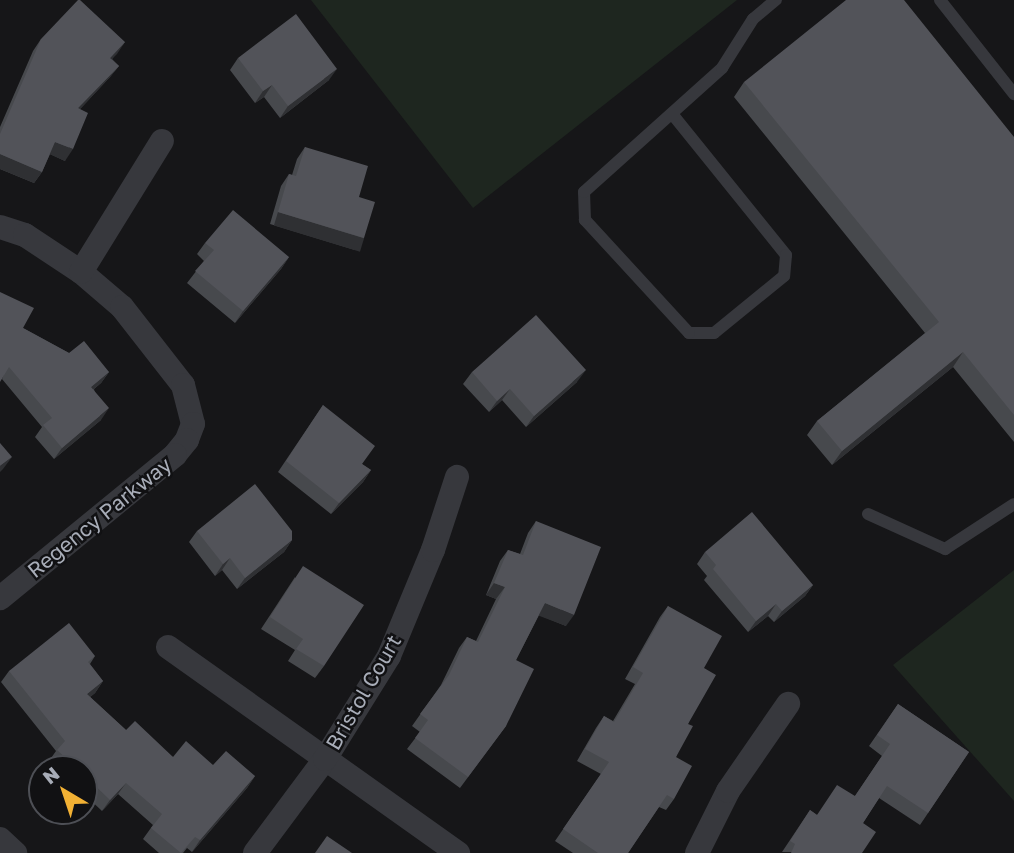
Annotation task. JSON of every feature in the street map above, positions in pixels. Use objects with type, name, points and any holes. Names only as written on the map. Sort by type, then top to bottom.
[{"type":"street","points":[[81,272],[162,142]]},
{"type":"street","name":"Regency Parkway","points":[[0,227],[25,235],[81,272],[122,307],[172,366],[190,400],[192,424],[187,440],[175,455],[0,598]]},
{"type":"street","name":"Bristol Court","points":[[255,853],[325,759],[388,656],[433,550],[457,477]]},
{"type":"street","points":[[168,647],[458,853]]},
{"type":"street","points":[[697,853],[728,791],[788,704]]},
{"type":"street","points":[[0,839],[15,853]]},
{"type":"lane","points":[[673,116],[786,255],[784,276],[714,333],[689,334],[585,220],[584,192],[673,116],[722,68],[752,19],[776,0]]},
{"type":"lane","points":[[940,0],[1014,94]]},
{"type":"lane","points":[[868,514],[945,549],[1014,504]]},
{"type":"shaded area","points":[[311,0],[737,0],[473,208]]},
{"type":"shaded area","points":[[1014,570],[1014,801],[893,665]]},
{"type":"building","points":[[78,0],[125,42],[110,58],[119,66],[78,108],[88,113],[73,149],[55,142],[42,172],[0,154],[0,134],[41,39]]},
{"type":"building","points":[[846,0],[904,0],[1014,137],[1014,415],[963,352],[842,451],[817,421],[939,322],[744,82]]},
{"type":"building","points":[[296,14],[337,69],[288,106],[272,85],[263,91],[238,58]]},
{"type":"building","points":[[305,147],[368,166],[359,197],[375,202],[364,238],[278,212],[289,174],[296,176]]},
{"type":"building","points":[[233,210],[289,257],[243,311],[195,271],[214,250],[205,243]]},
{"type":"building","points":[[0,292],[34,308],[23,328],[69,353],[84,341],[109,372],[91,387],[109,408],[62,448],[43,425],[52,418],[9,367],[0,382]]},
{"type":"building","points":[[536,315],[586,370],[534,416],[510,389],[497,401],[472,372]]},
{"type":"building","points":[[323,405],[375,446],[362,464],[371,470],[339,503],[286,461]]},
{"type":"building","points":[[0,443],[12,457],[0,466]]},
{"type":"building","points":[[255,484],[292,531],[292,540],[245,578],[230,558],[223,564],[197,531]]},
{"type":"building","points":[[752,512],[813,585],[782,611],[776,604],[756,621],[713,569],[716,565],[705,552]]},
{"type":"building","points":[[536,521],[601,547],[574,615],[545,603],[516,660],[534,669],[506,726],[468,777],[415,738],[428,720],[420,714],[449,675],[467,637],[478,642],[505,587],[494,583],[508,550],[523,555]]},
{"type":"building","points":[[303,566],[364,605],[324,666],[296,649],[303,639],[270,617]]},
{"type":"building","points":[[668,606],[722,636],[704,668],[716,675],[688,724],[693,726],[676,757],[692,766],[674,799],[667,795],[628,853],[598,853],[563,829],[609,762],[585,749],[604,716],[614,722],[643,673],[633,667]]},
{"type":"building","points":[[69,623],[95,656],[88,662],[103,681],[87,694],[126,730],[135,721],[173,757],[186,741],[213,765],[226,751],[255,776],[200,840],[195,837],[181,853],[151,828],[162,814],[126,783],[110,800],[98,788],[98,755],[63,755],[57,750],[65,741],[9,671]]},
{"type":"building","points":[[898,704],[969,752],[928,813],[887,786],[863,823],[876,832],[862,853],[791,853],[795,844],[790,841],[810,810],[817,815],[837,785],[855,796],[890,744],[877,735]]},
{"type":"building","points":[[327,836],[352,853],[315,853]]}]
